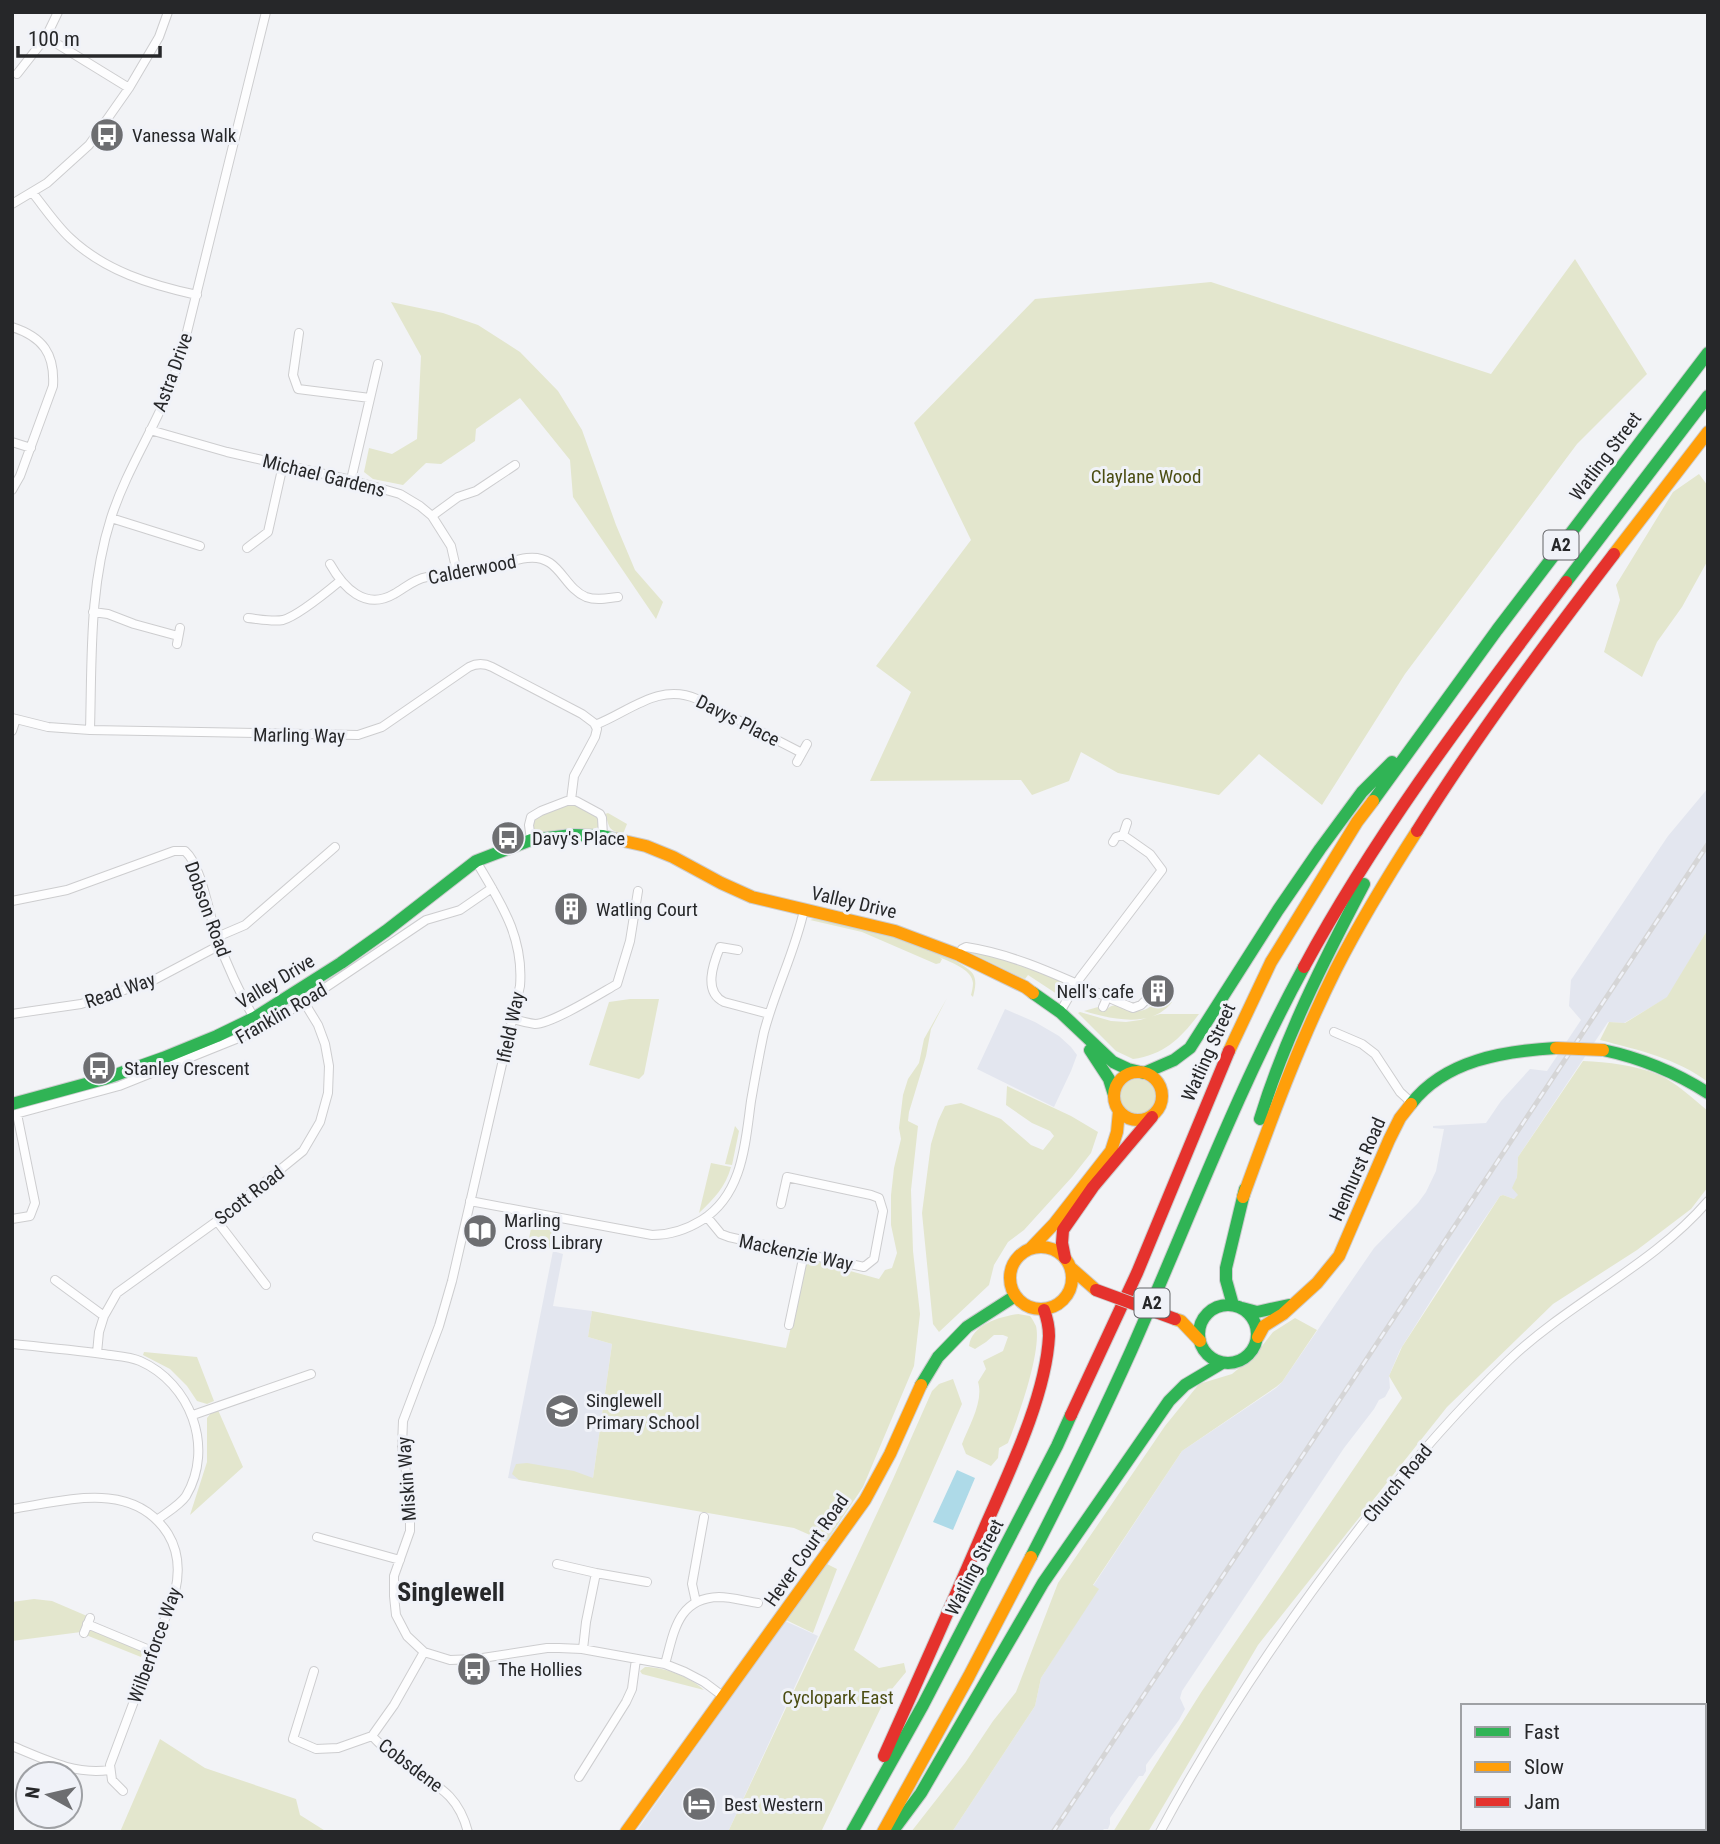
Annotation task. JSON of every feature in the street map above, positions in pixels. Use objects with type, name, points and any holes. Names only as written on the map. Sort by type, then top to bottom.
[{"type":"main road","name":"Watling Street","points":[[851,1832],[923,1705],[1063,1434],[1137,1273],[1219,1071],[1271,962],[1342,845],[1417,739],[1708,353]]},
{"type":"main road","name":"A2","points":[[883,1832],[1000,1616],[1104,1410],[1234,1106],[1318,942],[1422,777],[1708,396]]},
{"type":"main road","points":[[1243,1197],[1290,1067],[1310,1023],[1351,941],[1397,859],[1520,679],[1708,432]]},
{"type":"main road","points":[[1152,1117],[1134,1121],[1127,1118],[1115,1104],[1116,1086],[1132,1073],[1144,1073],[1168,1065],[1190,1048],[1272,919],[1333,831],[1362,792],[1417,739]]},
{"type":"main road","points":[[1258,1337],[1254,1320],[1237,1307],[1226,1280],[1226,1268],[1262,1112],[1289,1037],[1338,933],[1422,777]]},
{"type":"main road","name":"Valley Drive","points":[[14,1111],[163,1058],[254,1018],[352,955],[475,861],[542,837],[572,835],[603,836],[652,848],[746,894],[895,931],[959,955],[1025,987],[1060,1012],[1113,1062],[1144,1073]]},
{"type":"main road","name":"Valley Drive","points":[[1082,1034],[1109,1079],[1114,1095]]},
{"type":"main road","name":"Henhurst Road","points":[[1222,1363],[1232,1364],[1250,1355],[1262,1326],[1282,1315],[1321,1281],[1337,1261],[1399,1120],[1422,1091],[1449,1071],[1478,1059],[1525,1049],[1604,1050],[1651,1063],[1708,1093]]},
{"type":"main road","points":[[892,1832],[921,1793],[1042,1583],[1163,1410],[1185,1385],[1222,1363],[1208,1355],[1200,1341],[1178,1320],[1096,1290],[1068,1263],[1058,1252],[1049,1248],[1030,1249],[1015,1260],[1009,1278],[1011,1287],[1015,1296],[1027,1307],[1044,1310],[1052,1308],[1066,1297],[1072,1278],[1068,1263],[1062,1243],[1063,1230],[1093,1187],[1161,1104],[1162,1089],[1156,1079],[1144,1073]]},
{"type":"main road","points":[[1030,1249],[1054,1224],[1111,1151],[1117,1132],[1119,1111]]},
{"type":"main road","points":[[1066,1297],[1096,1290]]},
{"type":"main road","name":"Hever Court Road","points":[[626,1832],[865,1500],[890,1454],[916,1394],[938,1357],[967,1327],[1015,1296]]},
{"type":"main road","name":"Henhurst Road","points":[[1178,1320],[1207,1315],[1223,1306],[1257,1312],[1286,1307],[1295,1302]]},
{"type":"main road","points":[[851,1832],[995,1503],[1029,1418],[1049,1335],[1044,1310]]},
{"type":"main road","points":[[1200,1341],[1199,1332],[1207,1315]]},
{"type":"street","points":[[17,74],[46,37],[58,12]]},
{"type":"street","points":[[12,204],[47,183],[89,145],[130,88],[159,37],[168,12]]},
{"type":"street","name":"Astra Drive","points":[[90,730],[93,612],[99,569],[111,518],[135,459],[171,387],[197,295],[266,12]]},
{"type":"street","points":[[46,37],[130,88]]},
{"type":"street","points":[[32,192],[70,237],[97,259],[159,287],[197,295]]},
{"type":"street","points":[[12,327],[23,330],[39,341],[51,357],[54,371],[53,386],[31,449],[12,489]]},
{"type":"street","points":[[299,333],[293,375],[298,388],[370,398]]},
{"type":"street","points":[[351,480],[377,364]]},
{"type":"street","name":"Michael Gardens","points":[[150,430],[351,480],[400,495],[432,516],[452,546],[457,572]]},
{"type":"street","points":[[12,442],[31,449]]},
{"type":"street","points":[[247,548],[268,532],[283,465]]},
{"type":"street","points":[[432,516],[458,497],[476,491],[515,465]]},
{"type":"street","points":[[111,518],[200,546]]},
{"type":"street","name":"Calderwood","points":[[330,564],[340,581],[358,596],[368,599],[391,596],[425,577],[479,570],[525,558],[545,560],[554,565],[573,587],[585,596],[597,599],[618,597]]},
{"type":"street","points":[[248,618],[283,620],[340,581]]},
{"type":"street","points":[[93,612],[106,613],[178,636]]},
{"type":"street","name":"Marling Way","points":[[14,719],[48,727],[90,730],[359,735],[382,727],[469,667],[479,664],[492,667],[582,714],[595,725]]},
{"type":"street","name":"Davys Place","points":[[595,725],[656,696],[683,694],[802,753]]},
{"type":"street","points":[[12,731],[14,719]]},
{"type":"street","points":[[571,800],[574,776],[595,738],[595,725]]},
{"type":"street","name":"Davys Place","points":[[797,762],[807,744]]},
{"type":"street","points":[[531,840],[528,825],[532,816],[571,800],[583,803],[600,814],[603,836]]},
{"type":"street","points":[[1123,835],[1127,823]]},
{"type":"street","points":[[1113,842],[1116,837],[1123,835]]},
{"type":"street","points":[[1060,1012],[1076,984],[1162,870],[1150,854],[1123,835]]},
{"type":"street","name":"Read Way","points":[[12,1014],[81,1004],[152,981],[245,925],[335,847]]},
{"type":"street","name":"Dobson Road","points":[[12,901],[66,890],[164,854],[185,851],[194,862],[219,941],[241,995],[254,1018]]},
{"type":"street","name":"Ifield Way","points":[[470,1201],[520,986],[519,953],[512,927],[475,861]]},
{"type":"street","name":"Franklin Road","points":[[14,1111],[119,1086],[256,1031],[426,920],[460,910],[492,888]]},
{"type":"street","points":[[513,1019],[543,1023],[617,984],[630,941],[638,891]]},
{"type":"street","points":[[470,1201],[652,1235],[685,1230],[707,1217],[724,1200],[740,1169],[756,1069],[769,1014],[793,950],[804,910]]},
{"type":"street","points":[[738,950],[723,946],[719,948],[711,978],[713,994],[725,1003],[769,1014]]},
{"type":"street","points":[[959,955],[965,947],[999,954],[1035,965],[1133,1008],[1146,1001]]},
{"type":"street","points":[[1103,1007],[1107,998]]},
{"type":"street","name":"Scott Road","points":[[97,1353],[104,1316],[117,1293],[217,1221],[303,1151],[320,1122],[328,1093],[329,1066],[325,1044],[304,1002]]},
{"type":"street","points":[[1334,1032],[1363,1044],[1375,1054],[1400,1092],[1412,1103]]},
{"type":"street","points":[[12,1219],[30,1216],[35,1203],[14,1111]]},
{"type":"street","name":"Mackenzie Way","points":[[707,1217],[722,1234],[729,1237],[864,1267],[873,1259],[883,1211],[879,1198],[787,1177],[781,1204]]},
{"type":"street","name":"Miskin Way","points":[[424,1652],[407,1636],[396,1615],[394,1576],[410,1531],[411,1497],[402,1446],[403,1421],[443,1314],[470,1201]]},
{"type":"street","name":"Church Road","points":[[1160,1832],[1234,1704],[1300,1606],[1428,1445],[1535,1336],[1657,1250],[1682,1229],[1708,1201]]},
{"type":"street","points":[[217,1221],[266,1285]]},
{"type":"street","points":[[789,1325],[804,1254]]},
{"type":"street","points":[[55,1280],[104,1316]]},
{"type":"street","points":[[12,1343],[139,1360],[156,1371],[183,1398],[193,1415],[199,1443],[197,1468],[185,1497],[157,1520]]},
{"type":"street","points":[[193,1415],[311,1374]]},
{"type":"street","name":"Wilberforce Way","points":[[12,1509],[104,1497],[121,1499],[137,1505],[157,1520],[174,1547],[179,1572],[175,1592],[109,1770]]},
{"type":"street","points":[[696,1602],[692,1584],[705,1517]]},
{"type":"street","points":[[317,1537],[400,1559]]},
{"type":"street","points":[[557,1564],[648,1582]]},
{"type":"street","points":[[583,1650],[596,1573]]},
{"type":"street","points":[[665,1664],[678,1621],[683,1611],[696,1602],[719,1597],[758,1603]]},
{"type":"street","points":[[84,1633],[89,1621],[101,1631],[152,1651]]},
{"type":"street","points":[[314,1671],[293,1739],[316,1749],[338,1748],[372,1736],[394,1705],[424,1652],[459,1660],[547,1647],[583,1650],[665,1664],[704,1682],[724,1697]]},
{"type":"street","points":[[579,1777],[626,1702],[632,1689],[636,1660]]},
{"type":"street","name":"Cobsdene","points":[[372,1736],[398,1760],[450,1794],[462,1813],[468,1832]]},
{"type":"street","points":[[12,1746],[67,1768],[85,1771],[109,1770],[113,1783],[124,1791]]},
{"type":"shaded area","points":[[1708,788],[1708,929],[1668,997],[1624,1023],[1608,1022],[1518,1157],[1517,1177],[1513,1188],[1519,1195],[1514,1199],[1500,1196],[1457,1259],[1400,1350],[1389,1376],[1390,1388],[1385,1397],[1379,1400],[1344,1448],[1182,1691],[1180,1698],[1185,1709],[1146,1765],[1143,1776],[1139,1776],[1110,1818],[1108,1829],[1101,1832],[952,1832],[1035,1706],[1041,1678],[1098,1589],[1093,1586],[1182,1451],[1282,1382],[1374,1248],[1426,1192],[1436,1171],[1444,1129],[1433,1126],[1486,1123],[1501,1101],[1530,1069],[1547,1071],[1581,1020],[1569,1006],[1571,980],[1668,836]]},
{"type":"shaded area","points":[[1005,1009],[1059,1036],[1077,1055],[1054,1107],[977,1069]]},
{"type":"shaded area","name":"Singlewell Primary School","points":[[553,1251],[563,1254],[553,1306],[592,1311],[588,1337],[612,1344],[591,1492],[508,1478]]},
{"type":"shaded area","points":[[785,1621],[818,1636],[728,1832],[636,1832]]},
{"type":"green space","name":"Claylane Wood","points":[[1575,259],[1647,374],[1577,444],[1405,674],[1322,805],[1259,754],[1219,795],[1118,773],[1081,752],[1069,781],[1032,795],[1021,780],[870,781],[911,692],[876,666],[971,540],[914,423],[1035,299],[1211,282],[1491,374]]},
{"type":"green space","points":[[391,302],[443,313],[478,325],[520,352],[558,391],[582,430],[635,570],[663,602],[656,619],[573,497],[570,460],[520,398],[476,429],[475,441],[441,464],[426,463],[403,485],[373,479],[364,472],[369,448],[392,454],[417,439],[421,356]]},
{"type":"green space","points":[[1699,474],[1708,486],[1708,560],[1682,607],[1657,642],[1642,677],[1604,652],[1620,600],[1616,585],[1673,492]]},
{"type":"green space","points":[[572,803],[599,817],[598,827],[539,832],[533,828],[534,818]]},
{"type":"green space","points":[[608,813],[627,824],[623,834],[610,827],[605,814]]},
{"type":"green space","points":[[816,918],[898,937],[952,959],[973,974],[973,997],[972,978],[954,964],[939,957],[942,959],[936,964],[862,932],[810,920]]},
{"type":"green space","points":[[1708,929],[1708,1082],[1670,1061],[1600,1040],[1609,1022],[1625,1023],[1667,997]]},
{"type":"green space","points":[[972,951],[1027,965],[1064,982],[1066,990],[1060,996],[1028,975],[1025,979],[971,953]]},
{"type":"green space","points":[[947,998],[931,1029],[908,1121],[918,1126],[911,1190],[913,1251],[920,1314],[914,1366],[863,1487],[826,1542],[794,1528],[519,1480],[512,1474],[516,1464],[527,1463],[574,1471],[593,1478],[612,1344],[588,1337],[592,1311],[786,1348],[807,1259],[879,1279],[885,1270],[892,1268],[897,1253],[891,1225],[891,1195],[901,1139],[899,1128],[903,1095],[908,1079],[919,1063],[924,1039]]},
{"type":"green space","points":[[659,999],[644,1074],[639,1079],[589,1065],[609,1002]]},
{"type":"green space","points":[[1168,1001],[1172,1002],[1164,1010],[1142,1019],[1118,1019],[1084,1011],[1098,1007],[1106,1010],[1116,1005],[1138,1011],[1159,1003],[1163,1005]]},
{"type":"green space","points":[[1078,1013],[1111,1021],[1126,1022],[1160,1014],[1199,1014],[1171,1044],[1154,1054],[1133,1059],[1116,1051]]},
{"type":"green space","points":[[1583,1061],[1621,1065],[1659,1075],[1678,1086],[1708,1111],[1708,1187],[1691,1209],[1637,1250],[1553,1304],[1447,1407],[1258,1645],[1148,1832],[1113,1832],[1202,1691],[1402,1398],[1389,1376],[1402,1347],[1500,1196],[1514,1199],[1518,1195],[1512,1188],[1517,1177],[1518,1157]]},
{"type":"green space","points":[[1138,1079],[1151,1084],[1156,1097],[1151,1110],[1138,1115],[1125,1110],[1120,1097],[1125,1084]]},
{"type":"green space","points":[[1007,1086],[1098,1132],[1091,1153],[1072,1177],[1024,1230],[1008,1242],[994,1265],[989,1285],[939,1332],[933,1324],[922,1213],[931,1144],[945,1106],[961,1103],[1001,1119],[1031,1145],[1043,1150],[1054,1136],[1006,1105]]},
{"type":"green space","points":[[735,1126],[739,1131],[732,1165],[725,1164]]},
{"type":"green space","points":[[711,1163],[731,1167],[719,1192],[699,1213]]},
{"type":"green space","points":[[532,1223],[555,1227],[552,1248],[528,1244]]},
{"type":"green space","points":[[1018,1314],[1030,1316],[1036,1326],[1036,1351],[1028,1385],[1008,1443],[999,1448],[998,1458],[991,1466],[966,1454],[962,1444],[977,1405],[978,1382],[986,1369],[983,1361],[1003,1351],[1008,1337],[994,1335],[975,1349],[969,1346],[975,1332],[987,1323]]},
{"type":"green space","points":[[1295,1318],[1317,1330],[1282,1382],[1182,1451],[1093,1585],[1099,1589],[1041,1678],[1035,1706],[952,1832],[911,1832],[1016,1692],[1058,1583],[1165,1426],[1199,1384],[1232,1374],[1255,1355],[1273,1332]]},
{"type":"green space","points":[[144,1352],[197,1357],[214,1401],[207,1404],[197,1401],[170,1369],[143,1355]]},
{"type":"green space","name":"Cyclopark East","points":[[953,1379],[962,1404],[854,1650],[879,1668],[904,1663],[906,1672],[887,1695],[821,1832],[728,1832],[932,1391],[939,1384]]},
{"type":"green space","points":[[218,1410],[243,1467],[190,1515],[207,1462],[207,1418]]},
{"type":"green space","points":[[827,1564],[837,1569],[813,1633],[786,1620]]},
{"type":"green space","points":[[34,1599],[52,1601],[87,1616],[81,1632],[12,1641],[12,1602]]},
{"type":"green space","points":[[91,1630],[143,1651],[141,1657],[86,1635]]},
{"type":"green space","points":[[645,1667],[677,1674],[704,1690],[642,1674],[640,1671]]},
{"type":"green space","points":[[160,1739],[205,1768],[296,1799],[300,1815],[327,1832],[120,1832]]},
{"type":"water","points":[[957,1470],[975,1478],[953,1530],[933,1522]]},
{"type":"railway","points":[[1053,1832],[1708,844]]},
{"type":"traffic: fast","points":[[1373,801],[1497,630],[1708,353]]},
{"type":"traffic: fast","points":[[1566,582],[1708,396]]},
{"type":"traffic: fast","points":[[1144,1073],[1174,1060],[1190,1048],[1320,849],[1362,792],[1392,762]]},
{"type":"traffic: fast","points":[[12,1104],[104,1079],[163,1058],[254,1018],[341,963],[476,861],[531,840],[572,835],[615,839]]},
{"type":"traffic: fast","points":[[1260,1119],[1293,1029],[1364,884]]},
{"type":"traffic: fast","points":[[1031,1557],[1119,1377],[1235,1109],[1304,967]]},
{"type":"traffic: fast","points":[[1033,993],[1060,1012],[1113,1062],[1144,1073]]},
{"type":"traffic: fast","points":[[1411,1104],[1425,1089],[1458,1068],[1496,1055],[1556,1048]]},
{"type":"traffic: fast","points":[[1090,1050],[1109,1079],[1114,1095]]},
{"type":"traffic: fast","points":[[1603,1050],[1657,1067],[1708,1093]]},
{"type":"traffic: fast","points":[[1233,1305],[1226,1280],[1226,1268],[1245,1189]]},
{"type":"traffic: fast","points":[[921,1385],[938,1357],[967,1327],[1015,1296]]},
{"type":"traffic: fast","points":[[1228,1305],[1239,1307],[1252,1318],[1257,1334],[1255,1345],[1244,1358],[1228,1363],[1217,1361],[1204,1350],[1199,1334],[1201,1323],[1212,1310],[1228,1305]]},
{"type":"traffic: fast","points":[[1242,1308],[1257,1312],[1289,1305]]},
{"type":"traffic: fast","points":[[892,1832],[921,1793],[1043,1583],[1169,1401],[1185,1385],[1222,1363]]},
{"type":"traffic: fast","points":[[852,1832],[923,1705],[1071,1415]]},
{"type":"traffic: slow","points":[[1614,554],[1708,432]]},
{"type":"traffic: slow","points":[[1229,1051],[1271,962],[1357,822],[1373,801]]},
{"type":"traffic: slow","points":[[1243,1197],[1286,1082],[1323,997],[1345,951],[1417,831]]},
{"type":"traffic: slow","points":[[615,839],[646,846],[673,857],[752,897],[895,931],[959,955],[1033,993]]},
{"type":"traffic: slow","points":[[1556,1048],[1603,1050]]},
{"type":"traffic: slow","points":[[1138,1072],[1147,1073],[1155,1079],[1161,1087],[1162,1096],[1161,1105],[1155,1113],[1147,1119],[1138,1120],[1129,1119],[1121,1113],[1115,1105],[1114,1096],[1115,1087],[1121,1079],[1129,1073],[1138,1072]]},
{"type":"traffic: slow","points":[[1258,1337],[1264,1326],[1283,1314],[1317,1283],[1339,1256],[1389,1140],[1411,1104]]},
{"type":"traffic: slow","points":[[1030,1249],[1054,1224],[1111,1151],[1117,1132],[1119,1111]]},
{"type":"traffic: slow","points":[[1035,1247],[1047,1247],[1063,1256],[1070,1266],[1072,1278],[1070,1290],[1063,1300],[1047,1309],[1035,1309],[1024,1304],[1015,1295],[1010,1284],[1010,1272],[1015,1261],[1024,1252],[1035,1247]]},
{"type":"traffic: slow","points":[[1071,1268],[1096,1290]]},
{"type":"traffic: slow","points":[[1175,1319],[1181,1321],[1200,1341]]},
{"type":"traffic: slow","points":[[626,1832],[865,1500],[890,1454],[921,1385]]},
{"type":"traffic: slow","points":[[883,1832],[1031,1557]]},
{"type":"traffic: jam","points":[[1417,831],[1512,690],[1614,554]]},
{"type":"traffic: jam","points":[[1304,967],[1363,866],[1395,818],[1566,582]]},
{"type":"traffic: jam","points":[[1071,1415],[1137,1273],[1229,1051]]},
{"type":"traffic: jam","points":[[1065,1258],[1063,1230],[1093,1187],[1152,1117]]},
{"type":"traffic: jam","points":[[1096,1290],[1175,1319]]},
{"type":"traffic: jam","points":[[884,1756],[1005,1482],[1034,1408],[1046,1359],[1049,1333],[1044,1310]]},
{"type":"place","name":"Vanessa Walk","points":[[107,135]]},
{"type":"place","name":"Davy's Place","points":[[508,838]]},
{"type":"place","name":"Watling Court","points":[[571,909]]},
{"type":"place","name":"Nell's cafe","points":[[1158,991]]},
{"type":"place","name":"Stanley Crescent","points":[[99,1068]]},
{"type":"place","name":"Marling Cross Library","points":[[480,1231]]},
{"type":"place","name":"Singlewell Primary School","points":[[562,1411]]},
{"type":"place","name":"The Hollies","points":[[474,1669]]},
{"type":"place","name":"Best Western","points":[[699,1804]]},
{"type":"district","name":"Singlewell","points":[[451,1592]]}]
